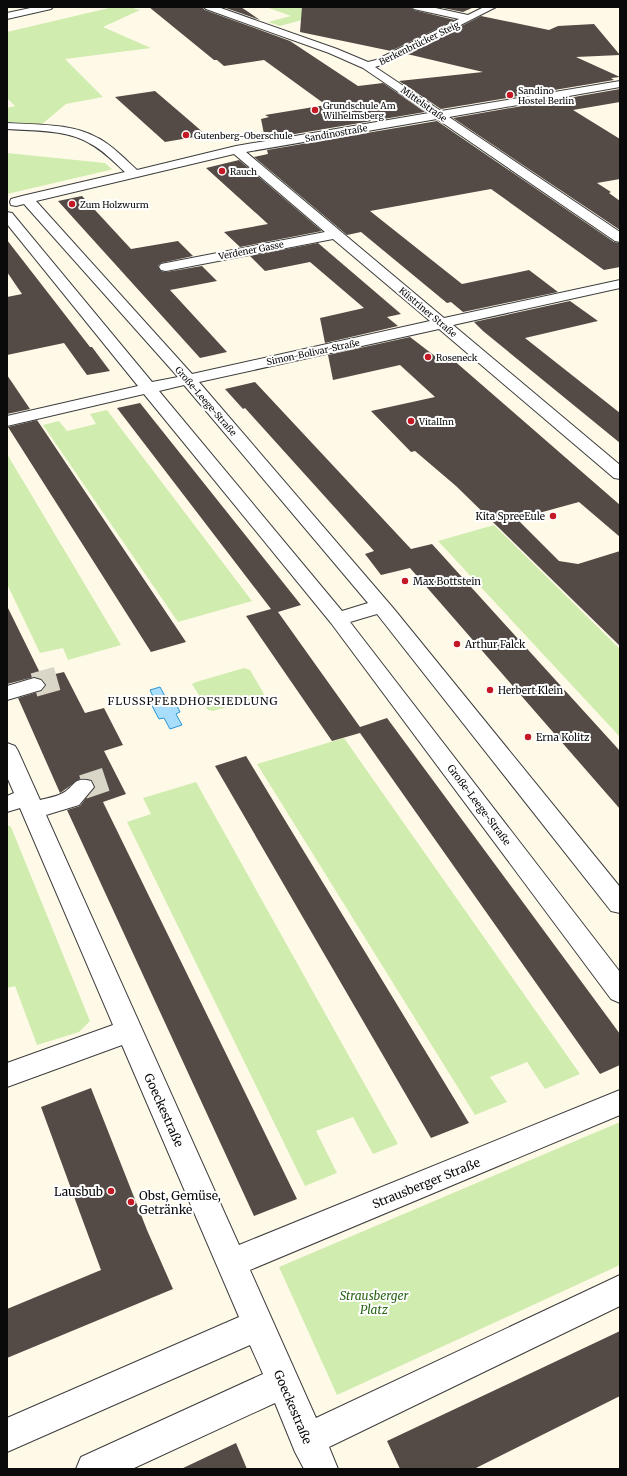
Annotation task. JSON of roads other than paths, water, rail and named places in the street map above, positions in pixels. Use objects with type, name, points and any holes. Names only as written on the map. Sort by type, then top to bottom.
[{"type":"street","points":[[7,16],[48,7]]},
{"type":"street","name":"Mittelstraße","points":[[209,7],[333,51],[367,66],[620,238]]},
{"type":"street","name":"Berkenbrücker Steig","points":[[417,7],[470,18]]},
{"type":"street","name":"Berkenbrücker Steig","points":[[367,66],[380,62],[491,7]]},
{"type":"street","name":"Sandinostraße","points":[[7,204],[236,150],[620,84]]},
{"type":"street","points":[[7,126],[58,131],[88,138],[98,143],[134,174]]},
{"type":"street","name":"Küstriner Straße","points":[[236,150],[620,474]]},
{"type":"street","name":"Große-Leege-Straße","points":[[27,199],[188,379],[381,606],[620,904]]},
{"type":"street","name":"Große-Leege-Straße","points":[[7,216],[338,619],[620,992]]},
{"type":"street","name":"Verdener Gasse","points":[[166,267],[336,234]]},
{"type":"street","name":"Simon-Bolivar-Straße","points":[[7,421],[188,379],[620,284]]},
{"type":"street","points":[[338,619],[381,606]]},
{"type":"street","points":[[7,693],[34,685]]},
{"type":"street","name":"Goeckestraße","points":[[7,751],[23,804],[129,1031],[232,1263],[320,1469]]},
{"type":"street","points":[[23,804],[71,799],[82,787]]},
{"type":"street","points":[[7,1075],[129,1031]]},
{"type":"street","name":"Strausberger Straße","points":[[232,1263],[620,1102]]},
{"type":"street","points":[[307,1440],[620,1290]]},
{"type":"street","points":[[7,1435],[258,1325]]},
{"type":"street","points":[[93,1469],[282,1382]]},
{"type":"water","points":[[160,687],[166,698],[172,696],[180,712],[176,714],[182,725],[170,729],[164,718],[159,719],[150,702],[155,701],[150,690]]},
{"type":"tunnel","points":[[34,685],[66,676]]},
{"type":"tunnel","points":[[83,787],[116,776]]},
{"type":"place","name":"Sandino Hostel Berlin","points":[[510,95]]},
{"type":"place","name":"Grundschule Am Wilhelmsberg","points":[[315,110]]},
{"type":"place","name":"Gutenberg-Oberschule","points":[[186,135]]},
{"type":"place","name":"Rauch","points":[[222,171]]},
{"type":"place","name":"Zum Holzwurm","points":[[72,204]]},
{"type":"place","name":"Roseneck","points":[[428,357]]},
{"type":"place","name":"VitalInn","points":[[411,421]]},
{"type":"place","name":"Kita SpreeEule","points":[[553,516]]},
{"type":"place","name":"Max Bottstein","points":[[405,581]]},
{"type":"place","name":"Arthur Falck","points":[[457,644]]},
{"type":"place","name":"Herbert Klein","points":[[490,690]]},
{"type":"place","name":"Erna Kolitz","points":[[528,737]]},
{"type":"place","name":"Lausbub","points":[[111,1191]]},
{"type":"place","name":"Obst, Gemüse, Getränke","points":[[131,1202]]},
{"type":"district","name":"FLUSSPFERDHOFSIEDLUNG","points":[[193,701]]},
{"type":"park label","name":"Strausberger Platz","points":[[374,1302]]}]
